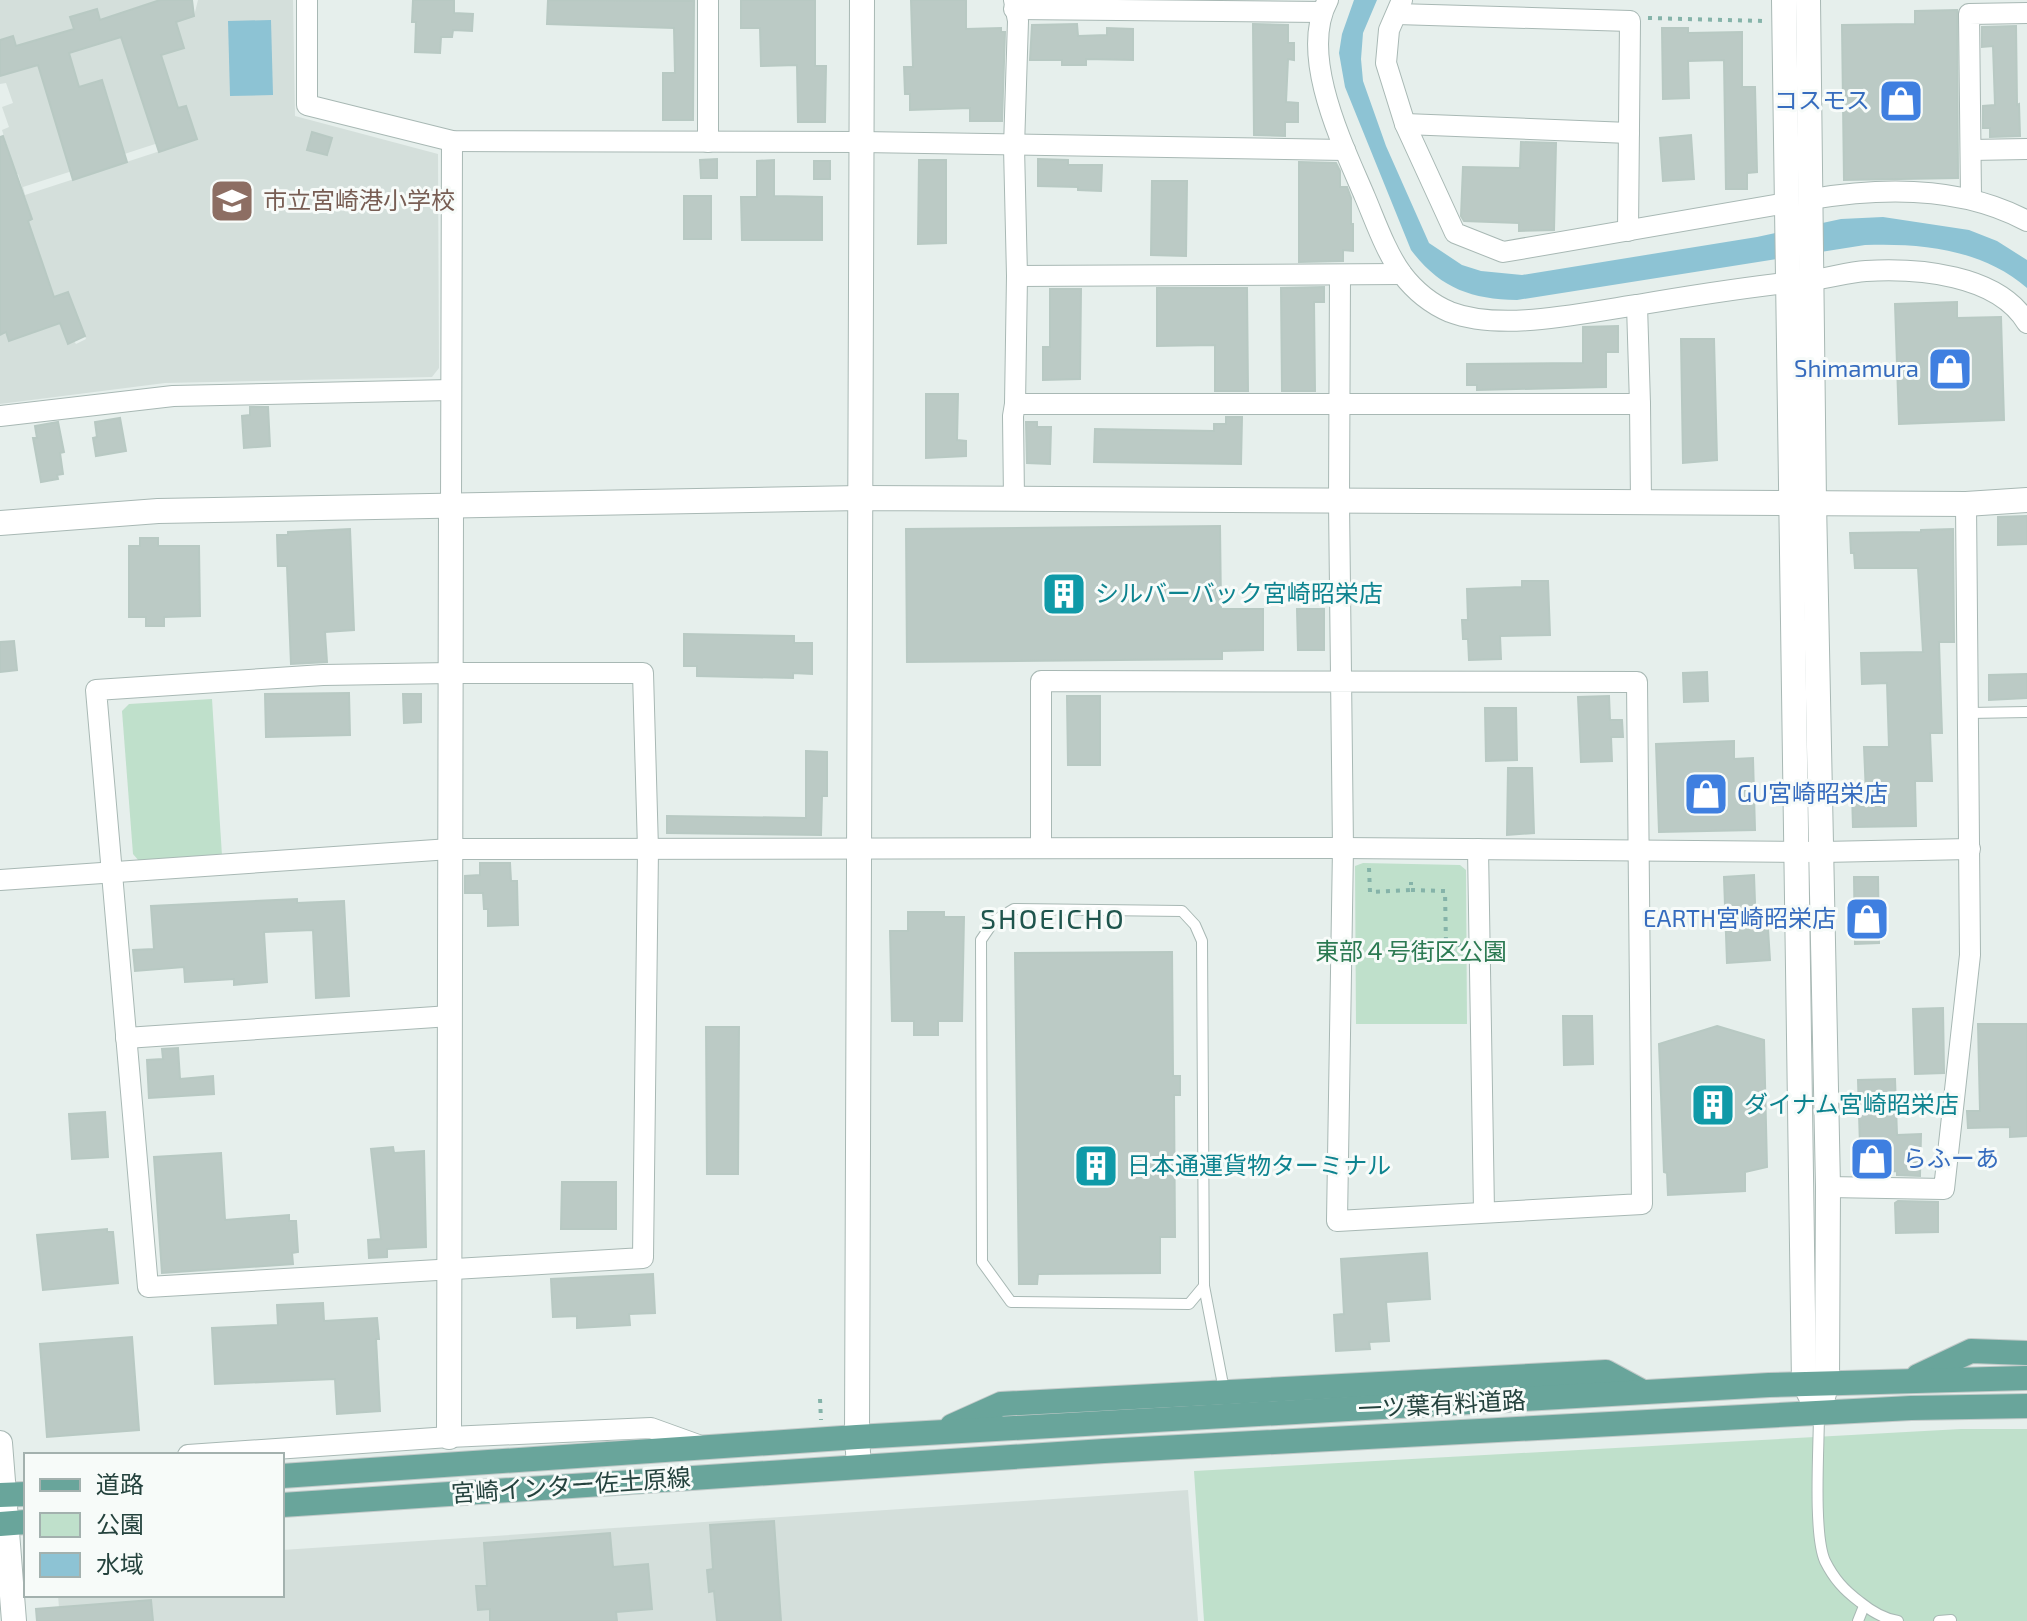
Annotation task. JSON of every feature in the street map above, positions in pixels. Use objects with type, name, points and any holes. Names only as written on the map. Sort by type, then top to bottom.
[{"type":"main road","points":[[1908,1380],[1971,1351],[2027,1353]]},
{"type":"main road","points":[[939,1432],[1001,1404],[1224,1390],[1606,1372],[1643,1392]]},
{"type":"main road","name":"一ツ葉有料道路","points":[[857,1437],[1816,1382],[2027,1378]]},
{"type":"main road","name":"一ツ葉有料道路","points":[[859,1467],[1911,1408],[2027,1406]]},
{"type":"main road","name":"宮崎インター佐土原線","points":[[284,1476],[857,1437]]},
{"type":"main road","name":"宮崎インター佐土原線","points":[[284,1505],[859,1467]]},
{"type":"street","points":[[307,0],[307,105],[452,141],[862,142],[1014,147],[1345,150]]},
{"type":"street","points":[[708,0],[708,142]]},
{"type":"street","points":[[859,1467],[862,0]]},
{"type":"street","points":[[1784,0],[1796,852],[1819,1413]]},
{"type":"street","points":[[1808,0],[1814,502],[1828,1187],[1816,1382]]},
{"type":"street","points":[[1014,499],[1017,276],[1014,147],[1018,21],[1014,4],[1325,6],[1319,61],[1327,106],[1402,274],[1424,298],[1450,312],[1475,318],[1531,320],[1637,305],[1787,276],[1878,271],[1921,272],[1969,281],[2009,301],[2027,323]]},
{"type":"street","points":[[1628,231],[1630,21],[1400,7],[1389,30],[1386,63],[1405,124],[1455,233],[1503,252],[1787,209]]},
{"type":"street","points":[[1971,198],[1969,14],[2027,13]]},
{"type":"street","points":[[1405,124],[1629,133]]},
{"type":"street","points":[[449,1437],[452,141]]},
{"type":"street","points":[[1971,150],[2027,149]]},
{"type":"street","points":[[1812,205],[1887,190],[1971,198],[2027,221]]},
{"type":"street","points":[[1017,276],[1402,274]]},
{"type":"street","points":[[1041,848],[1041,681],[1341,681],[1637,682],[1642,1204],[1337,1221],[1343,848],[1341,681],[1339,502],[1340,275]]},
{"type":"street","points":[[1637,305],[1641,502]]},
{"type":"street","points":[[0,416],[173,396],[451,390]]},
{"type":"street","points":[[1015,404],[1640,404]]},
{"type":"street","points":[[0,523],[158,511],[861,498],[1966,504],[2027,500]]},
{"type":"street","points":[[1828,1187],[1944,1189],[1970,955],[1966,504]]},
{"type":"street","points":[[643,673],[648,849],[643,1258],[148,1287],[96,690],[323,675],[643,673]]},
{"type":"street","points":[[0,880],[450,849],[1343,848],[1822,852],[1970,849]]},
{"type":"street","points":[[1478,849],[1484,1211]]},
{"type":"street","points":[[126,1038],[450,1016]]},
{"type":"street","points":[[217,1453],[449,1437],[651,1428],[704,1447]]},
{"type":"street","points":[[0,1443],[10,1495],[14,1621]]},
{"type":"lane","points":[[1969,713],[2027,712]]},
{"type":"lane","points":[[1204,1286],[1189,1304],[1011,1302],[982,1262],[981,940],[994,921],[1014,909],[1182,911],[1195,925],[1202,941],[1204,1286],[1224,1390]]},
{"type":"lane","points":[[1819,1413],[1819,1518],[1823,1557],[1839,1586],[1864,1606],[1898,1621]]},
{"type":"lane","points":[[1858,1621],[1864,1606]]},
{"type":"lane","points":[[1939,1621],[1951,1620]]},
{"type":"path","points":[[1630,21],[1639,18],[1764,21]]},
{"type":"path","points":[[1369,866],[1370,892],[1445,891],[1446,945],[1464,944]]},
{"type":"path","points":[[1411,882],[1411,890]]},
{"type":"shaded area","name":"市立宮崎港小学校","points":[[0,0],[159,0],[167,3],[169,0],[194,16],[198,0],[293,0],[295,116],[438,154],[439,368],[432,377],[165,383],[0,404],[0,335],[50,326],[48,278],[29,225],[22,222],[32,219],[18,174],[8,177],[15,171],[2,130],[9,127],[2,107],[13,103],[6,83],[0,84],[0,76],[35,66],[20,58],[13,37],[0,40]],"holes":[[[145,5],[185,130],[156,140],[115,15]],[[63,33],[79,87],[103,81],[109,101],[89,107],[31,42]],[[186,106],[197,139],[25,195],[23,187],[189,133]],[[312,133],[332,138],[328,155],[307,150]],[[68,292],[86,339],[76,344],[74,341]]]},
{"type":"shaded area","points":[[1188,1490],[1198,1621],[60,1621],[58,1597],[284,1597],[284,1550]]},
{"type":"green space","points":[[212,699],[222,856],[139,861],[133,854],[122,711],[129,704]]},
{"type":"green space","name":"東部４号街区公園","points":[[1363,863],[1460,865],[1466,870],[1467,1024],[1356,1024],[1355,866]]},
{"type":"green space","points":[[1961,1429],[2027,1429],[2027,1621],[1204,1621],[1194,1471]]},
{"type":"water","points":[[1354,0],[1377,0],[1363,33],[1361,59],[1363,81],[1386,146],[1429,243],[1462,265],[1481,271],[1522,275],[1757,237],[1841,219],[1883,217],[1969,230],[1997,241],[2027,260],[2027,288],[1991,265],[1950,251],[1908,245],[1865,245],[1517,300],[1485,297],[1457,289],[1433,274],[1411,250],[1345,87],[1339,53]]},
{"type":"water","points":[[271,20],[273,95],[230,96],[228,21]]},
{"type":"building","points":[[160,0],[192,0],[194,16],[176,22],[184,48],[161,55],[178,108],[186,106],[197,139],[159,152],[121,37],[69,53],[79,87],[102,80],[127,162],[73,180],[38,65],[0,76],[0,40],[13,36],[16,46],[74,29],[70,17],[97,9],[100,20]]},
{"type":"building","points":[[413,0],[454,0],[454,13],[473,14],[472,31],[453,30],[452,37],[441,37],[440,53],[415,52]]},
{"type":"building","points":[[548,0],[694,1],[693,120],[663,120],[663,73],[675,73],[674,28],[547,24]]},
{"type":"building","points":[[741,0],[815,0],[815,66],[826,66],[825,122],[798,122],[797,65],[761,66],[760,28],[741,28]]},
{"type":"building","points":[[911,0],[966,0],[966,29],[1001,28],[1001,32],[1005,32],[1002,121],[970,121],[970,108],[910,110],[910,94],[905,94],[904,67],[913,67]]},
{"type":"building","name":"コスモス","points":[[1957,10],[1958,178],[1844,180],[1842,25],[1915,24],[1915,11]]},
{"type":"building","points":[[1077,24],[1078,36],[1107,35],[1107,28],[1133,29],[1133,60],[1086,59],[1086,65],[1062,65],[1062,60],[1030,60],[1032,25]]},
{"type":"building","points":[[1253,24],[1288,25],[1288,43],[1294,43],[1294,60],[1288,59],[1286,102],[1298,103],[1298,122],[1285,122],[1285,136],[1254,135]]},
{"type":"building","points":[[2016,26],[2020,136],[1990,137],[1990,128],[1983,128],[1983,106],[1995,105],[1993,46],[1982,47],[1982,27]]},
{"type":"building","points":[[1662,28],[1688,28],[1688,33],[1742,32],[1742,87],[1755,87],[1757,172],[1747,173],[1747,189],[1726,189],[1724,60],[1688,61],[1689,98],[1663,99]]},
{"type":"building","points":[[312,132],[332,138],[327,155],[307,150]]},
{"type":"building","points":[[1691,135],[1694,179],[1663,181],[1660,138]]},
{"type":"building","points":[[3,136],[32,219],[28,221],[54,297],[68,292],[85,336],[68,344],[60,323],[9,341],[6,332],[0,335],[0,137]]},
{"type":"building","points":[[1521,142],[1556,143],[1554,230],[1519,231],[1519,223],[1464,221],[1461,216],[1463,167],[1520,168]]},
{"type":"building","points":[[717,159],[717,178],[701,178],[700,160]]},
{"type":"building","points":[[1038,159],[1068,160],[1068,165],[1102,165],[1101,191],[1038,186]]},
{"type":"building","points":[[774,160],[774,196],[822,197],[822,240],[742,240],[741,197],[757,197],[757,161]]},
{"type":"building","points":[[919,160],[946,160],[946,243],[918,244]]},
{"type":"building","points":[[814,161],[830,161],[830,179],[814,179]]},
{"type":"building","points":[[1299,162],[1336,163],[1340,171],[1340,187],[1347,187],[1351,198],[1353,224],[1353,251],[1343,250],[1343,261],[1299,262]]},
{"type":"building","points":[[1152,181],[1187,181],[1186,256],[1151,255]]},
{"type":"building","points":[[684,196],[711,196],[711,239],[684,239]]},
{"type":"building","points":[[1324,287],[1324,302],[1314,302],[1315,391],[1282,391],[1281,288]]},
{"type":"building","points":[[1157,288],[1247,288],[1248,391],[1215,391],[1215,345],[1157,346]]},
{"type":"building","points":[[1050,289],[1081,289],[1080,379],[1043,380],[1043,347],[1050,347]]},
{"type":"building","name":"Shimamura","points":[[1957,302],[1957,318],[2001,317],[2004,420],[1899,424],[1895,304]]},
{"type":"building","points":[[1618,326],[1618,352],[1606,352],[1606,387],[1477,390],[1477,385],[1467,385],[1467,364],[1583,363],[1583,327]]},
{"type":"building","points":[[1681,339],[1714,339],[1717,460],[1683,463]]},
{"type":"building","points":[[926,394],[958,394],[957,440],[966,441],[966,456],[926,458]]},
{"type":"building","points":[[250,407],[268,407],[270,446],[244,448],[242,416],[250,415]]},
{"type":"building","points":[[1226,417],[1242,417],[1241,464],[1094,462],[1095,429],[1214,431],[1214,424],[1226,424]]},
{"type":"building","points":[[120,418],[126,451],[96,456],[93,438],[97,437],[95,422]]},
{"type":"building","points":[[58,422],[64,452],[60,453],[63,474],[57,475],[58,479],[41,482],[33,438],[37,438],[35,426]]},
{"type":"building","points":[[1026,422],[1037,422],[1037,427],[1051,427],[1050,464],[1027,463]]},
{"type":"building","points":[[2027,516],[2027,544],[1998,545],[1998,517]]},
{"type":"building","name":"シルバーバック宮崎昭栄店","points":[[1220,526],[1221,609],[1263,609],[1263,650],[1222,651],[1222,659],[907,662],[906,529]]},
{"type":"building","points":[[350,529],[354,630],[325,632],[327,662],[291,664],[287,566],[278,566],[277,535]]},
{"type":"building","points":[[1953,529],[1954,642],[1939,642],[1942,733],[1930,733],[1932,781],[1915,781],[1916,826],[1853,827],[1852,794],[1866,794],[1864,747],[1889,747],[1887,683],[1862,684],[1861,653],[1923,652],[1918,568],[1855,568],[1850,533]]},
{"type":"building","points":[[140,538],[158,538],[158,546],[199,546],[200,616],[164,617],[164,626],[146,626],[146,617],[129,617],[129,546],[140,546]]},
{"type":"building","points":[[1522,581],[1548,581],[1550,635],[1500,636],[1501,659],[1469,660],[1468,639],[1463,639],[1462,620],[1468,620],[1467,589],[1522,587]]},
{"type":"building","points":[[1297,609],[1324,609],[1324,650],[1298,650]]},
{"type":"building","points":[[684,634],[794,636],[794,643],[812,643],[812,674],[793,673],[793,678],[697,676],[697,666],[684,666]]},
{"type":"building","points":[[14,641],[17,670],[0,672],[0,642]]},
{"type":"building","points":[[1707,672],[1708,701],[1684,702],[1683,673]]},
{"type":"building","points":[[2027,674],[2027,698],[1989,700],[1989,675]]},
{"type":"building","points":[[349,693],[350,735],[266,737],[265,694]]},
{"type":"building","points":[[403,694],[421,694],[421,722],[404,723]]},
{"type":"building","points":[[1067,696],[1100,696],[1100,765],[1068,765]]},
{"type":"building","points":[[1609,696],[1610,720],[1622,720],[1623,737],[1611,737],[1612,761],[1581,762],[1578,697]]},
{"type":"building","points":[[1485,708],[1516,708],[1517,760],[1486,761]]},
{"type":"building","name":"GU宮崎昭栄店","points":[[1734,741],[1734,759],[1753,758],[1755,830],[1659,832],[1656,744]]},
{"type":"building","points":[[806,751],[827,752],[827,796],[822,796],[821,835],[667,833],[667,816],[806,818]]},
{"type":"building","points":[[1508,768],[1532,768],[1534,833],[1507,835]]},
{"type":"building","points":[[480,863],[510,863],[511,881],[517,881],[518,925],[488,926],[488,909],[484,909],[483,893],[465,893],[465,876],[480,875]]},
{"type":"building","points":[[1754,875],[1756,930],[1768,929],[1770,960],[1727,963],[1724,877]]},
{"type":"building","name":"EARTH宮崎昭栄店","points":[[1854,877],[1878,877],[1879,943],[1855,944]]},
{"type":"building","points":[[297,899],[297,903],[344,901],[349,996],[316,998],[313,930],[264,932],[267,982],[234,985],[234,979],[185,982],[184,967],[135,971],[133,950],[154,949],[151,906]]},
{"type":"building","points":[[908,912],[944,912],[944,917],[964,917],[962,1021],[938,1021],[938,1035],[914,1035],[914,1021],[892,1021],[890,931],[908,931]]},
{"type":"building","name":"日本通運貨物ターミナル","points":[[1172,952],[1173,1076],[1180,1076],[1180,1095],[1174,1095],[1175,1237],[1160,1237],[1160,1273],[1038,1274],[1037,1284],[1019,1284],[1015,953]]},
{"type":"building","points":[[1943,1008],[1944,1073],[1915,1074],[1913,1009]]},
{"type":"building","points":[[1563,1016],[1592,1016],[1593,1064],[1564,1065]]},
{"type":"building","points":[[1978,1024],[2027,1024],[2027,1136],[2010,1137],[2010,1127],[1968,1128],[1967,1111],[1980,1111]]},
{"type":"building","name":"ダイナム宮崎昭栄店","points":[[1717,1026],[1764,1040],[1767,1167],[1745,1172],[1745,1191],[1668,1195],[1667,1173],[1664,1172],[1659,1044]]},
{"type":"building","points":[[706,1027],[739,1027],[738,1174],[707,1174]]},
{"type":"building","points":[[178,1048],[180,1079],[213,1076],[214,1094],[149,1098],[147,1060],[163,1059],[162,1049]]},
{"type":"building","points":[[1895,1079],[1897,1135],[1921,1134],[1920,1176],[1897,1175],[1897,1171],[1866,1173],[1864,1146],[1860,1146],[1858,1080]]},
{"type":"building","points":[[105,1112],[108,1157],[72,1159],[69,1114]]},
{"type":"building","points":[[393,1147],[394,1153],[424,1151],[426,1247],[387,1249],[387,1257],[369,1258],[368,1240],[381,1239],[371,1149]]},
{"type":"building","points":[[221,1153],[225,1220],[289,1215],[289,1221],[296,1221],[298,1252],[292,1253],[293,1264],[162,1273],[154,1157]]},
{"type":"building","points":[[562,1182],[616,1182],[616,1229],[561,1229]]},
{"type":"building","points":[[1938,1202],[1938,1232],[1896,1233],[1895,1203]]},
{"type":"building","points":[[107,1229],[107,1232],[113,1232],[118,1283],[43,1290],[37,1235]]},
{"type":"building","points":[[1427,1253],[1430,1299],[1386,1302],[1389,1341],[1369,1342],[1370,1349],[1336,1351],[1334,1315],[1344,1314],[1341,1259]]},
{"type":"building","points":[[653,1274],[655,1313],[629,1314],[630,1325],[577,1328],[577,1316],[553,1317],[551,1279]]},
{"type":"building","points":[[323,1303],[324,1321],[377,1318],[380,1411],[337,1414],[335,1379],[215,1384],[212,1328],[278,1325],[277,1305]]},
{"type":"building","points":[[132,1337],[139,1430],[47,1437],[40,1344]]},
{"type":"building","points":[[774,1521],[781,1621],[717,1621],[714,1591],[709,1592],[707,1570],[713,1569],[710,1525]]},
{"type":"building","points":[[610,1533],[613,1567],[648,1564],[652,1609],[616,1612],[617,1621],[490,1621],[490,1609],[478,1610],[476,1586],[487,1586],[484,1543]]},
{"type":"building","points":[[151,1600],[153,1621],[37,1621],[36,1609]]},
{"type":"place","name":"コスモス","points":[[1901,101]]},
{"type":"place","name":"市立宮崎港小学校","points":[[232,201]]},
{"type":"place","name":"Shimamura","points":[[1950,369]]},
{"type":"place","name":"シルバーバック宮崎昭栄店","points":[[1064,594]]},
{"type":"place","name":"GU宮崎昭栄店","points":[[1706,794]]},
{"type":"place","name":"EARTH宮崎昭栄店","points":[[1867,919]]},
{"type":"place","name":"ダイナム宮崎昭栄店","points":[[1713,1105]]},
{"type":"place","name":"らふーあ","points":[[1872,1159]]},
{"type":"place","name":"日本通運貨物ターミナル","points":[[1096,1166]]},
{"type":"district","name":"SHOEICHO","points":[[1053,919]]}]
